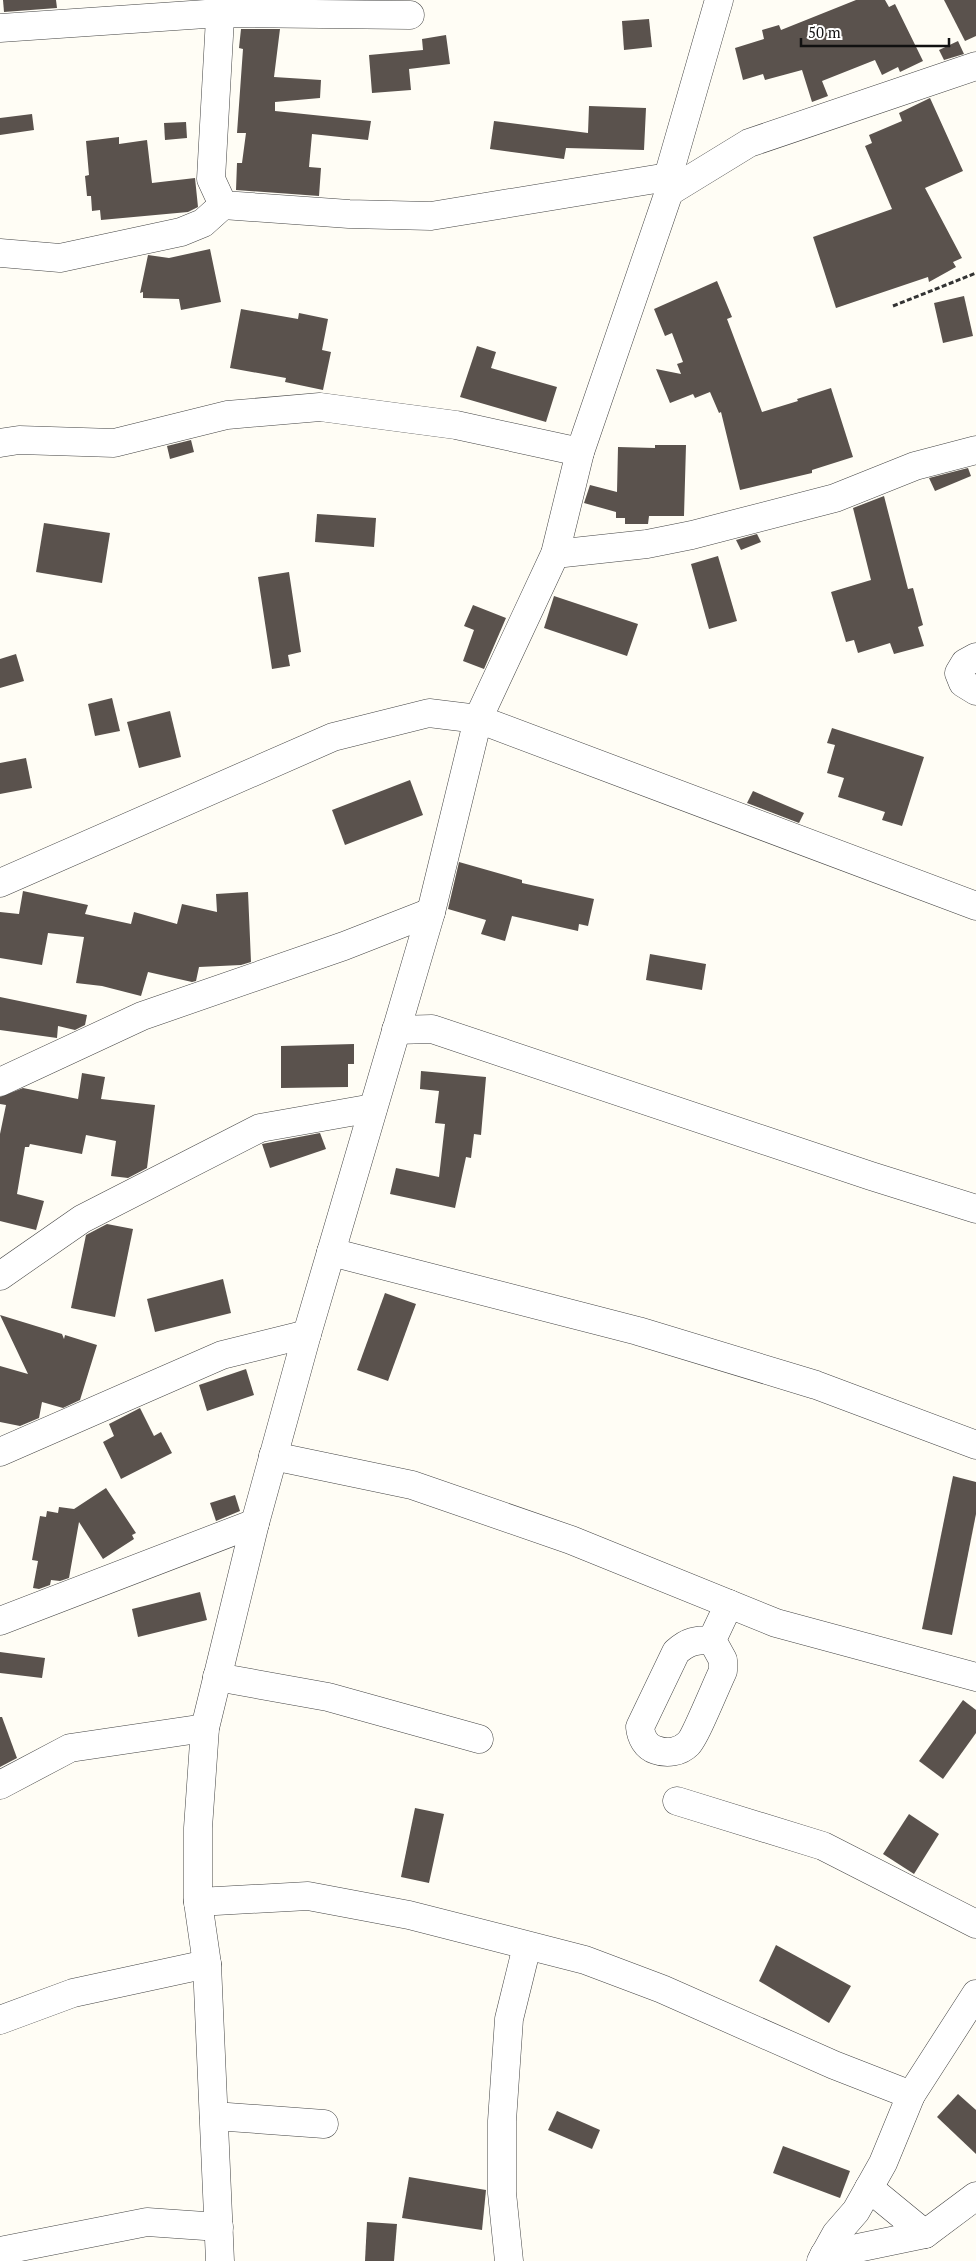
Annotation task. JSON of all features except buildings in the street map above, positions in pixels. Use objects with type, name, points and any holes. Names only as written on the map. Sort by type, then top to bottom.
[{"type":"street","points":[[220,2261],[207,1964],[198,1902],[198,1828],[205,1728],[273,1456],[431,912],[478,719],[555,554],[580,452],[669,184],[719,0]]},
{"type":"street","points":[[220,7],[211,179],[223,205]]},
{"type":"street","points":[[0,28],[220,7],[410,15]]},
{"type":"street","points":[[0,253],[60,258],[172,234],[203,223],[223,205],[349,214],[431,216],[669,184],[749,143],[976,66]]},
{"type":"street","points":[[0,443],[19,440],[114,442],[227,415],[320,407],[456,425],[580,452]]},
{"type":"street","points":[[555,554],[647,544],[692,535],[835,498],[915,466],[976,450]]},
{"type":"street","points":[[976,657],[965,663],[959,673],[963,683],[976,691]]},
{"type":"street","points":[[0,883],[333,737],[428,713],[478,719],[976,906]]},
{"type":"street","points":[[0,1082],[142,1016],[344,946],[431,912]]},
{"type":"street","points":[[396,1030],[432,1030],[976,1209]]},
{"type":"street","points":[[0,1276],[82,1219],[260,1128],[373,1108]]},
{"type":"street","points":[[331,1252],[638,1330],[816,1385],[976,1445]]},
{"type":"street","points":[[0,1452],[222,1355],[307,1334]]},
{"type":"street","points":[[273,1456],[412,1485],[571,1540],[776,1623],[976,1677]]},
{"type":"street","points":[[0,1621],[255,1523]]},
{"type":"street","points":[[712,1640],[729,1604]]},
{"type":"street","points":[[217,1677],[328,1698],[479,1739]]},
{"type":"street","points":[[0,1786],[70,1748],[205,1728]]},
{"type":"street","points":[[677,1801],[823,1846],[976,1924]]},
{"type":"street","points":[[198,1902],[308,1896],[409,1915],[585,1960],[662,1989],[834,2065],[911,2095]]},
{"type":"street","points":[[509,2261],[502,2193],[502,2121],[509,2019],[527,1946]]},
{"type":"street","points":[[0,2020],[73,1993],[207,1964]]},
{"type":"street","points":[[822,2258],[836,2234],[856,2211],[883,2163],[911,2095],[976,1994]]},
{"type":"street","points":[[214,2116],[324,2124]]},
{"type":"street","points":[[869,2188],[925,2234]]},
{"type":"street","points":[[822,2258],[895,2252],[925,2234],[976,2196]]},
{"type":"street","points":[[0,2251],[147,2222],[219,2227]]},
{"type":"path","points":[[893,306],[976,273]]}]
